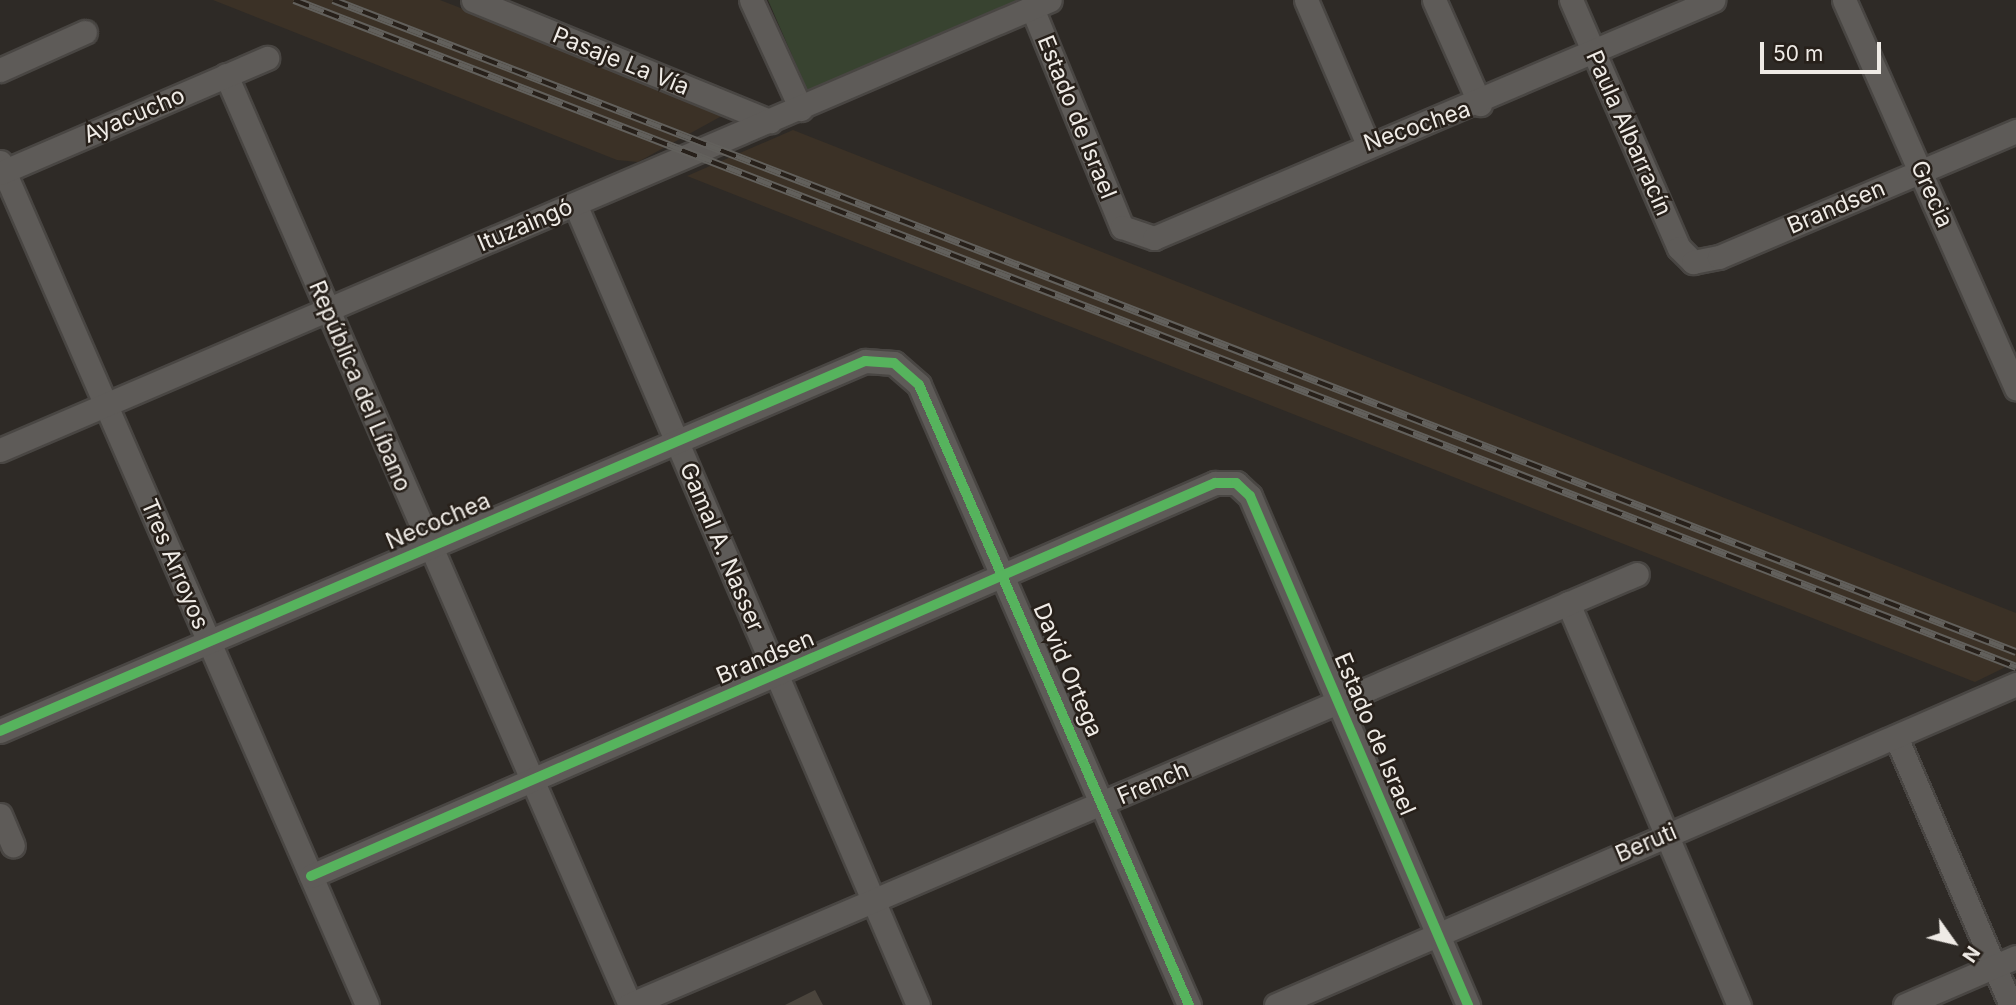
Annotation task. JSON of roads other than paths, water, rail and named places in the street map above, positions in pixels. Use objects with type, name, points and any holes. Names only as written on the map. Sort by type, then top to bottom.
[{"type":"street","name":"Pasaje La Vía","points":[[472,0],[770,121]]},
{"type":"street","points":[[751,0],[801,109]]},
{"type":"street","points":[[1306,0],[1367,142]]},
{"type":"street","points":[[1434,0],[1480,104]]},
{"type":"street","name":"Paula Albarracín","points":[[1571,0],[1679,248],[1693,262]]},
{"type":"street","name":"Necochea","points":[[1122,227],[1141,238],[1168,234],[1367,142],[1480,104],[1713,0]]},
{"type":"street","name":"Grecia","points":[[1844,0],[1922,170],[2016,389]]},
{"type":"street","name":"Ituzaingó","points":[[0,450],[1041,4]]},
{"type":"street","name":"Estado de Israel","points":[[1041,4],[1122,227]]},
{"type":"street","points":[[0,70],[85,32]]},
{"type":"street","name":"Ayacucho","points":[[1,168],[267,58]]},
{"type":"street","name":"República del Líbano","points":[[226,75],[630,1005]]},
{"type":"street","name":"Brandsen","points":[[1693,262],[1719,257],[2016,131]]},
{"type":"street","name":"Tres Arroyos","points":[[1,168],[367,1005]]},
{"type":"street","name":"Gamal A. Nasser","points":[[575,204],[918,1005]]},
{"type":"street","name":"Necochea","points":[[0,731],[865,361],[894,363]]},
{"type":"street","name":"David Ortega","points":[[894,363],[919,384],[1006,577],[1189,1005]]},
{"type":"street","name":"Brandsen","points":[[311,876],[530,779],[1006,577],[1215,483],[1236,483]]},
{"type":"street","name":"Estado de Israel","points":[[1236,483],[1250,496],[1468,1005]]},
{"type":"street","name":"French","points":[[630,1005],[873,900],[1102,806],[1637,574]]},
{"type":"street","points":[[1568,603],[1740,1005]]},
{"type":"street","name":"Beruti","points":[[1276,1005],[2016,684]]},
{"type":"street","points":[[1896,737],[2011,1005]]},
{"type":"street","points":[[0,814],[13,845]]},
{"type":"street","points":[[1905,1005],[2016,957]]},
{"type":"railway","points":[[294,0],[2016,667]]},
{"type":"railway","points":[[333,0],[2016,652]]}]
